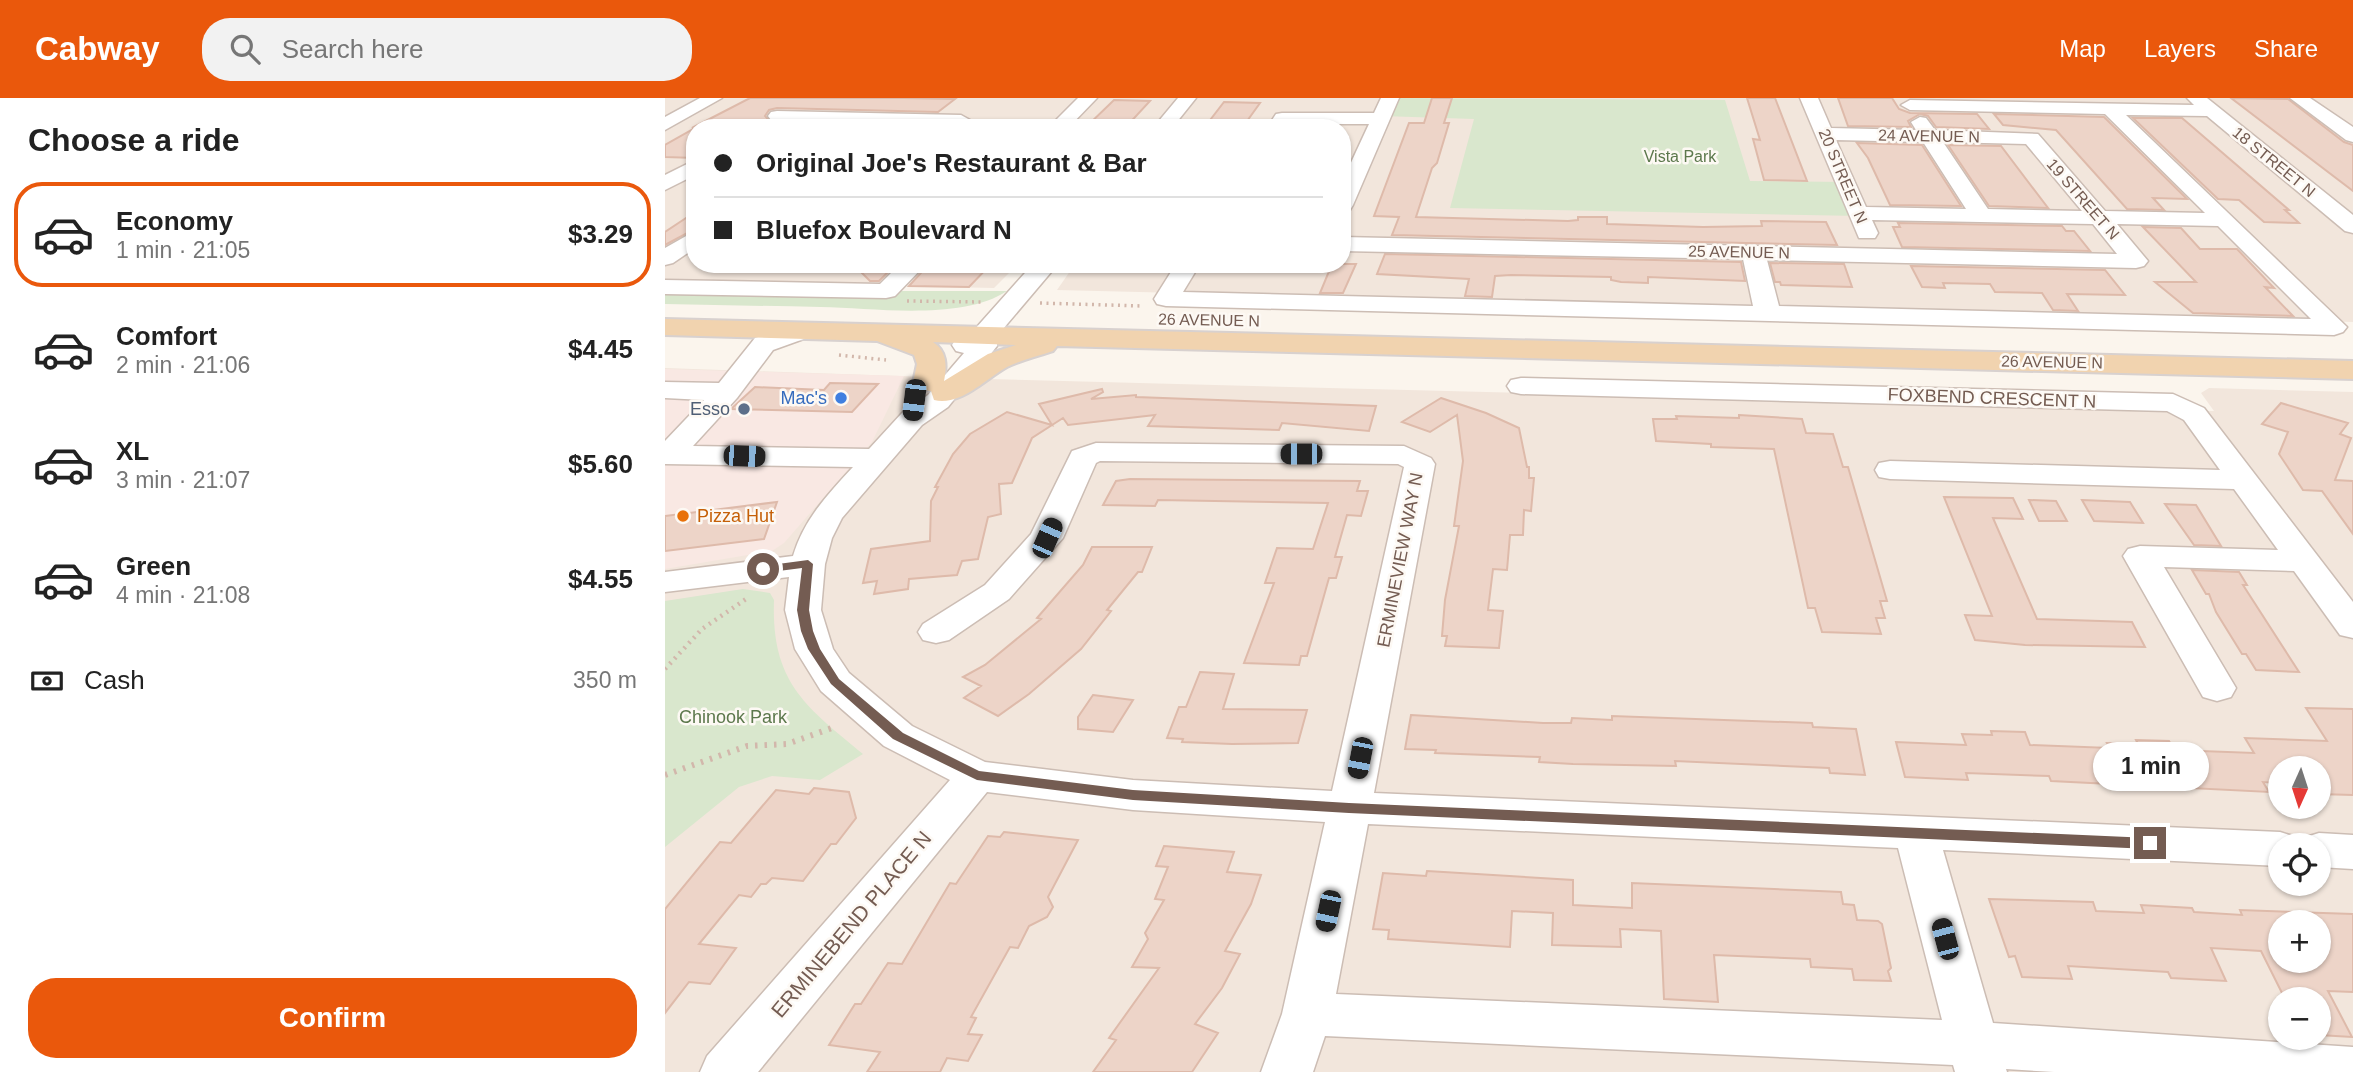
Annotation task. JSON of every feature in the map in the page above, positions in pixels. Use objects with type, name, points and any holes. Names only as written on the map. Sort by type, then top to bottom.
[{"type":"main road","name":"26 AVENUE N","points":[[665,306],[989,317],[1492,327],[1752,356]]},
{"type":"main road","name":"26 AVENUE N","points":[[665,327],[757,337],[803,331],[879,332],[989,317],[1087,338],[2353,370]]},
{"type":"main road","points":[[665,319],[961,323],[985,321],[989,317]]},
{"type":"main road","points":[[879,332],[926,350],[937,388],[1018,352],[1087,338]]},
{"type":"street","points":[[665,124],[713,98]]},
{"type":"street","points":[[772,119],[807,98]]},
{"type":"street","points":[[1066,119],[1088,98]]},
{"type":"street","points":[[1170,119],[1187,98]]},
{"type":"street","points":[[1351,185],[1390,98]]},
{"type":"street","name":"20 STREET N","points":[[1809,98],[1877,255]]},
{"type":"street","points":[[2299,98],[2353,135]]},
{"type":"street","points":[[1908,102],[2110,109],[2203,104]]},
{"type":"street","points":[[1908,102],[1981,215]]},
{"type":"street","name":"18 STREET N","points":[[2203,104],[2353,226]]},
{"type":"street","points":[[1182,273],[1166,299],[2334,327],[2110,109]]},
{"type":"street","points":[[2319,112],[2353,113]]},
{"type":"street","points":[[777,116],[813,119]]},
{"type":"street","points":[[1281,119],[1332,119]]},
{"type":"street","points":[[1351,119],[1381,120]]},
{"type":"street","name":"24 AVENUE N","points":[[1826,135],[2031,138]]},
{"type":"street","name":"19 STREET N","points":[[2031,138],[2136,261]]},
{"type":"street","points":[[665,184],[686,171]]},
{"type":"street","points":[[1859,213],[2222,220]]},
{"type":"street","points":[[665,258],[686,234]]},
{"type":"street","name":"25 AVENUE N","points":[[1351,244],[2136,261]]},
{"type":"street","points":[[1753,253],[1768,314]]},
{"type":"street","points":[[665,287],[886,291],[905,273]]},
{"type":"street","points":[[1037,273],[989,317],[984,346],[937,388],[939,401],[912,419],[828,514],[814,538],[808,564],[803,610],[807,631],[814,649],[835,682],[898,736],[977,776],[1133,795],[1349,808],[2268,849]]},
{"type":"street","points":[[667,455],[727,391],[757,337]]},
{"type":"street","name":"FOXBEND CRESCENT N","points":[[1521,386],[2173,403],[2194,414],[2353,627]]},
{"type":"street","points":[[665,390],[727,391]]},
{"type":"street","name":"ERMINEVIEW WAY N","points":[[936,632],[997,592],[1047,538],[1083,457],[1096,452],[1404,455],[1419,464],[1349,808]]},
{"type":"street","points":[[667,455],[877,458]]},
{"type":"street","points":[[1890,470],[2244,481]]},
{"type":"street","points":[[2217,688],[2140,556],[2304,561]]},
{"type":"street","points":[[665,582],[808,564]]},
{"type":"street","name":"ERMINEBEND PLACE N","points":[[726,1072],[977,776]]},
{"type":"street","points":[[1287,1072],[1307,1014],[1349,808]]},
{"type":"street","points":[[1916,834],[1977,1058]]},
{"type":"street","points":[[2331,851],[2353,852]]},
{"type":"street","points":[[1307,1014],[1977,1058],[2353,1070]]},
{"type":"path","points":[[899,301],[989,317]]},
{"type":"path","points":[[665,669],[702,629],[757,590]]},
{"type":"path","points":[[665,775],[747,746],[787,744],[832,728]]},
{"type":"shaded area","points":[[665,98],[1183,98],[1162,119],[686,119],[686,273],[1009,273],[994,288],[665,281]]},
{"type":"shaded area","points":[[1192,98],[2353,98],[2353,322],[1057,290],[1069,273],[1351,273],[1351,119],[1177,119]]},
{"type":"shaded area","points":[[665,368],[2214,411],[2201,393],[2209,388],[2353,392],[2353,1072],[665,1072]]},
{"type":"shaded area","points":[[665,369],[904,376],[872,442],[784,543],[772,551],[665,569]]},
{"type":"green space","name":"Vista Park","points":[[1390,98],[1725,100],[1750,181],[1846,182],[1860,216],[1450,208],[1474,119],[1382,116]]},
{"type":"green space","points":[[665,291],[1007,291],[966,306],[917,311],[665,304]]},
{"type":"green space","name":"Chinook Park","points":[[743,589],[770,593],[774,600],[778,652],[796,690],[824,721],[863,754],[820,780],[772,776],[739,787],[665,847],[665,601]]},
{"type":"building","points":[[750,98],[955,99],[938,112],[777,108],[769,110],[765,116],[768,119],[709,119]]},
{"type":"building","points":[[1432,98],[1452,98],[1444,123],[1449,123],[1416,217],[1568,221],[1578,220],[1578,217],[1607,217],[1607,224],[1703,227],[1762,226],[1761,221],[1826,222],[1837,245],[1392,235],[1399,217],[1374,216],[1409,123],[1424,123]]},
{"type":"building","points":[[1747,98],[1775,98],[1807,181],[1764,180],[1753,139],[1760,140]]},
{"type":"building","points":[[1838,98],[1892,98],[1899,109],[1910,113],[1977,114],[1989,129],[1936,127],[1928,116],[1920,114],[1908,121],[1911,127],[1848,126]]},
{"type":"building","points":[[2231,98],[2288,99],[2344,142],[2353,145],[2353,191]]},
{"type":"building","points":[[1114,100],[1150,101],[1133,119],[1094,119]]},
{"type":"building","points":[[1224,102],[1260,103],[1248,119],[1211,119]]},
{"type":"building","points":[[1994,114],[2104,117],[2187,199],[2153,198],[2164,210],[2127,209],[2056,130],[2003,125]]},
{"type":"building","points":[[2133,118],[2182,118],[2289,210],[2285,210],[2299,223],[2264,222],[2239,200],[2218,199]]},
{"type":"building","points":[[686,133],[686,158],[665,157],[665,145]]},
{"type":"building","points":[[1857,143],[1922,145],[1961,206],[1890,205],[1868,158]]},
{"type":"building","points":[[1948,145],[2001,146],[2048,208],[1989,206]]},
{"type":"building","points":[[686,218],[686,234],[665,245],[665,232]]},
{"type":"building","points":[[1898,223],[2062,226],[2066,231],[2074,231],[2090,251],[1902,247],[1893,227],[1900,227]]},
{"type":"building","points":[[2143,227],[2181,228],[2200,249],[2237,249],[2274,288],[2265,287],[2293,316],[2193,313],[2155,282],[2196,282]]},
{"type":"building","points":[[1385,254],[1741,262],[1745,281],[1648,277],[1648,283],[1621,282],[1611,280],[1611,277],[1511,275],[1495,276],[1492,297],[1465,296],[1469,279],[1377,274]]},
{"type":"building","points":[[1770,263],[1844,264],[1852,287],[1781,285],[1780,282],[1775,282]]},
{"type":"building","points":[[1351,264],[1356,264],[1343,293],[1320,293],[1328,273],[1351,273]]},
{"type":"building","points":[[1911,266],[2105,270],[2125,295],[2067,294],[2078,311],[2053,310],[2042,293],[1995,292],[1990,284],[1943,283],[1945,288],[1922,287]]},
{"type":"building","points":[[862,273],[887,273],[879,281],[870,281]]},
{"type":"building","points":[[921,273],[982,273],[969,287],[909,286]]},
{"type":"building","points":[[830,383],[878,384],[852,412],[731,409],[755,387],[824,390]]},
{"type":"building","points":[[1102,389],[1103,392],[1091,399],[1136,395],[1376,406],[1369,431],[1282,423],[1279,430],[1148,426],[1155,415],[1068,425],[1063,418],[1032,438],[1012,483],[999,484],[1001,514],[988,517],[978,559],[962,561],[957,575],[909,579],[908,589],[874,594],[877,581],[863,583],[871,549],[930,541],[931,501],[938,487],[935,487],[953,454],[970,434],[1007,412],[1052,425],[1039,404]]},
{"type":"building","points":[[1441,398],[1486,413],[1519,428],[1529,467],[1529,478],[1534,478],[1531,511],[1524,510],[1523,535],[1510,535],[1507,570],[1493,569],[1488,610],[1503,611],[1499,648],[1445,646],[1447,636],[1442,636],[1445,600],[1459,526],[1454,526],[1463,461],[1457,415],[1430,432],[1402,422]]},
{"type":"building","points":[[2281,403],[2348,423],[2340,434],[2351,438],[2335,480],[2353,481],[2353,534],[2322,491],[2303,490],[2279,454],[2288,432],[2262,424]]},
{"type":"building","points":[[1739,415],[1802,419],[1806,433],[1833,434],[1843,467],[1848,467],[1887,601],[1880,601],[1885,618],[1876,618],[1881,634],[1822,632],[1815,608],[1808,608],[1774,449],[1711,447],[1711,444],[1656,441],[1653,419],[1677,419],[1676,416],[1739,418]]},
{"type":"building","points":[[1116,481],[1360,481],[1357,491],[1368,491],[1361,516],[1347,515],[1335,557],[1342,557],[1336,578],[1329,578],[1307,656],[1301,656],[1299,665],[1244,663],[1274,583],[1265,583],[1277,548],[1313,549],[1328,503],[1158,500],[1155,506],[1103,505]]},
{"type":"building","points":[[1944,497],[2013,498],[2023,519],[1993,518],[2037,619],[2132,622],[2145,647],[2025,645],[1975,640],[1965,615],[1992,616]]},
{"type":"building","points":[[2029,500],[2056,501],[2067,521],[2039,521]]},
{"type":"building","points":[[2082,500],[2130,502],[2143,523],[2094,521]]},
{"type":"building","points":[[777,502],[764,539],[665,551],[665,516]]},
{"type":"building","points":[[2165,504],[2196,505],[2221,546],[2194,545]]},
{"type":"building","points":[[1092,547],[1152,547],[1142,572],[1138,572],[1107,610],[1111,611],[1081,649],[1029,694],[998,716],[964,698],[981,686],[963,677],[985,665],[1041,619],[1037,618],[1083,565]]},
{"type":"building","points":[[2192,570],[2239,572],[2247,585],[2243,585],[2299,672],[2256,670],[2246,654],[2242,654],[2216,612],[2209,594],[2206,594]]},
{"type":"building","points":[[1200,672],[1234,674],[1223,709],[1307,710],[1298,743],[1232,744],[1182,742],[1183,739],[1167,738],[1179,707],[1186,707]]},
{"type":"building","points":[[1093,695],[1133,700],[1113,732],[1078,729],[1078,717]]},
{"type":"building","points":[[2306,708],[2353,709],[2353,795],[2331,794],[2331,756],[2268,756],[2268,782],[2263,782],[2268,792],[2051,781],[2049,776],[1966,773],[1968,780],[1905,777],[1896,742],[1966,745],[1962,734],[2025,732],[2030,745],[2110,748],[2107,743],[2169,741],[2174,750],[2254,753],[2245,738],[2327,741]]},
{"type":"building","points":[[1411,715],[1543,723],[1571,723],[1572,718],[1612,720],[1612,716],[1812,723],[1813,727],[1856,729],[1865,775],[1830,773],[1829,768],[1675,761],[1676,766],[1573,764],[1539,762],[1540,757],[1435,753],[1436,750],[1405,749]]},
{"type":"building","points":[[814,788],[849,792],[856,818],[836,844],[831,844],[803,881],[772,878],[766,884],[761,884],[751,897],[739,895],[699,944],[736,948],[710,984],[689,982],[665,1013],[665,909],[720,842],[731,843],[776,790],[809,794]]},
{"type":"building","points":[[1004,832],[1078,840],[1048,897],[1053,907],[1047,917],[1029,926],[1018,948],[1010,947],[971,1017],[976,1018],[968,1034],[982,1035],[968,1061],[947,1058],[940,1072],[867,1072],[880,1052],[829,1045],[855,1004],[861,1004],[888,963],[902,964],[950,883],[956,884],[988,836],[1000,837]]},
{"type":"building","points":[[1164,846],[1234,852],[1227,872],[1261,875],[1251,904],[1225,951],[1240,954],[1222,988],[1195,1024],[1218,1033],[1192,1072],[1093,1072],[1116,1040],[1109,1038],[1159,968],[1132,967],[1148,939],[1145,933],[1164,900],[1155,899],[1168,867],[1156,866]]},
{"type":"building","points":[[1427,871],[1573,880],[1573,905],[1632,908],[1632,883],[1841,892],[1843,904],[1854,905],[1857,920],[1878,921],[1882,924],[1891,981],[1854,980],[1852,969],[1811,967],[1810,959],[1714,955],[1718,1002],[1664,999],[1661,931],[1620,929],[1621,947],[1552,945],[1553,913],[1512,911],[1510,947],[1388,939],[1389,930],[1373,929],[1383,873],[1426,876]]},
{"type":"building","points":[[1989,899],[2093,902],[2096,911],[2144,913],[2141,905],[2242,915],[2240,910],[2268,911],[2268,965],[2261,951],[2211,948],[2226,981],[2171,978],[2168,972],[2068,966],[2072,979],[2022,977],[2015,956],[2009,957]]},
{"type":"building","points":[[2331,913],[2353,914],[2353,992],[2331,991],[2331,987],[2279,987],[2272,973],[2331,973]]},
{"type":"building","points":[[2331,997],[2352,1037],[2331,1036]]},
{"type":"place","name":"Mac's","points":[[841,398]]},
{"type":"place","name":"Esso","points":[[744,409]]},
{"type":"place","name":"Pizza Hut","points":[[683,516]]},
{"type":"route","points":[[763,569],[808,564],[803,610],[807,631],[814,649],[835,682],[898,736],[977,776],[1133,795],[1349,808],[2150,843]]}]
